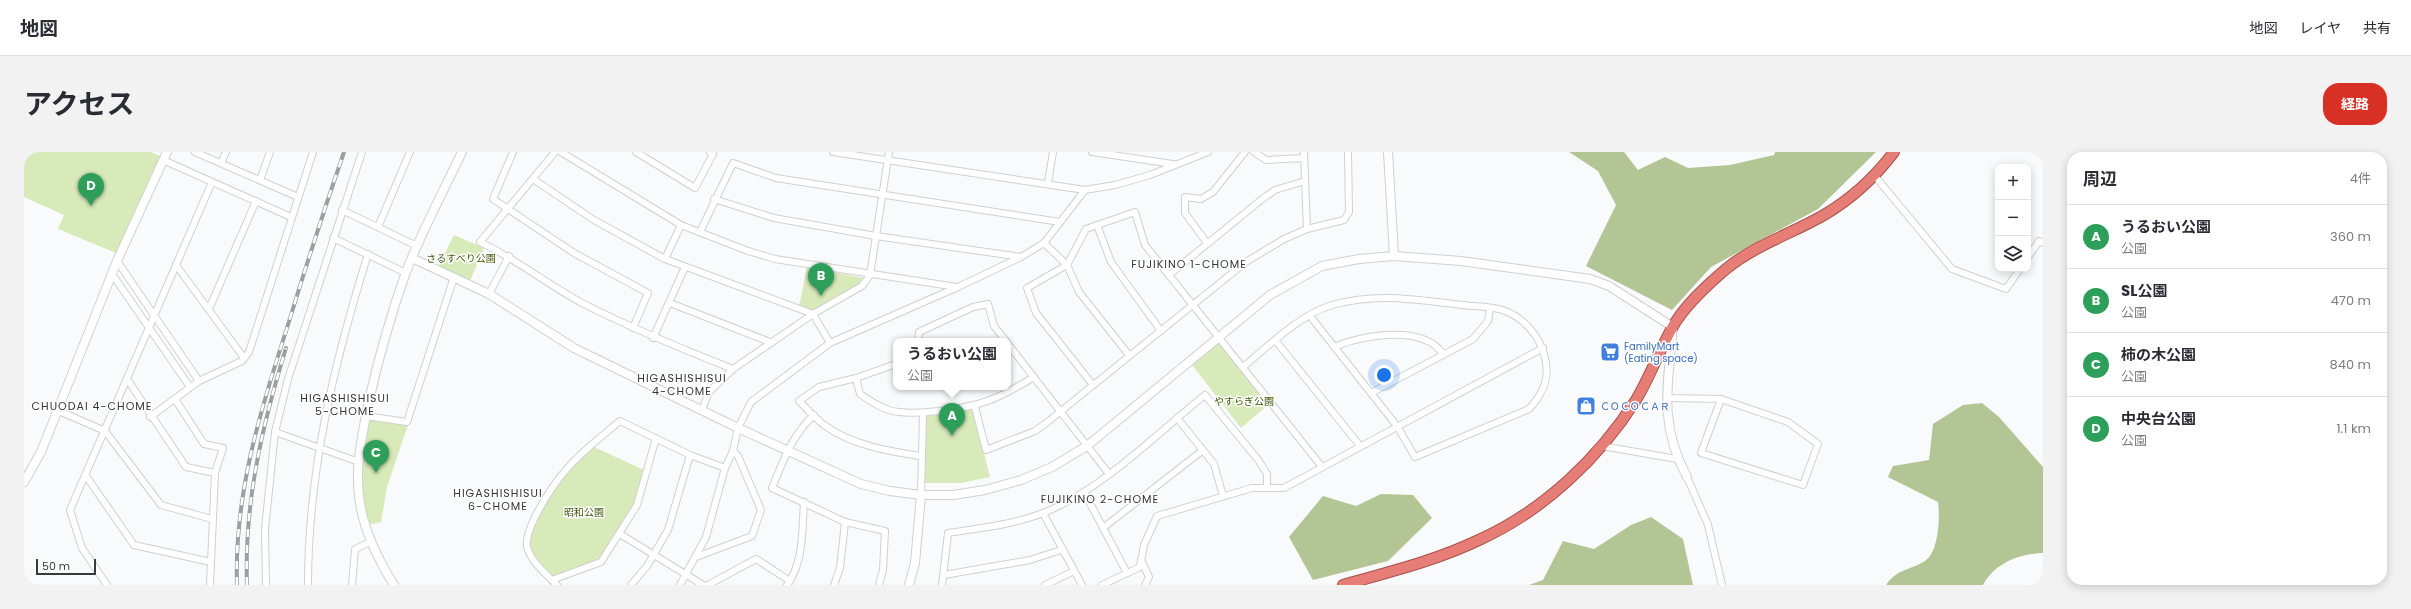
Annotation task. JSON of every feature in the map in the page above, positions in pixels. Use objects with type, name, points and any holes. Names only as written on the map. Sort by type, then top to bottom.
[{"type":"highway","points":[[1343,585],[1445,554],[1482,539],[1540,503],[1602,446],[1636,399],[1673,326],[1702,291],[1726,269],[1764,243],[1824,215],[1846,199],[1874,175],[1894,152]]},
{"type":"street","points":[[195,152],[298,197]]},
{"type":"street","points":[[221,163],[226,152]]},
{"type":"street","points":[[260,180],[270,152]]},
{"type":"street","points":[[150,417],[199,381],[226,370],[244,358],[249,352],[313,152]]},
{"type":"street","points":[[266,585],[265,529],[274,432],[288,379],[362,152]]},
{"type":"street","points":[[378,227],[410,152]]},
{"type":"street","points":[[394,585],[383,568],[365,525],[360,501],[358,484],[359,462],[366,416],[379,355],[406,273],[417,246],[462,152]]},
{"type":"street","points":[[513,152],[493,199],[507,210],[574,253],[648,293],[633,328]]},
{"type":"street","points":[[555,152],[480,242],[509,256],[581,302],[653,338],[733,369]]},
{"type":"street","points":[[561,152],[681,225],[748,251],[775,259],[870,275],[958,287]]},
{"type":"street","points":[[636,152],[695,188],[713,154],[710,152]]},
{"type":"street","points":[[833,152],[1048,183],[1085,190],[1115,185],[1150,175],[1174,164],[1208,152]]},
{"type":"street","points":[[702,410],[709,392],[733,369],[770,342],[813,314],[862,286],[870,275],[889,152]]},
{"type":"street","points":[[1048,183],[1053,152]]},
{"type":"street","points":[[1092,152],[1174,164]]},
{"type":"street","points":[[1207,243],[1185,213],[1185,197],[1201,198],[1214,192],[1244,152]]},
{"type":"street","points":[[1254,152],[1266,160],[1304,155],[1307,229]]},
{"type":"street","points":[[975,406],[986,450],[1035,431],[1246,262],[1284,239],[1307,229],[1344,220],[1349,212],[1348,152]]},
{"type":"street","points":[[1388,152],[1394,256]]},
{"type":"street","points":[[24,482],[35,465],[59,411],[117,261],[166,154],[212,182],[291,217]]},
{"type":"street","points":[[700,232],[714,199],[733,163],[776,178],[882,196],[1060,222]]},
{"type":"street","points":[[1874,175],[1952,269],[2006,289],[2018,272]]},
{"type":"street","points":[[533,179],[594,220],[665,259],[813,314],[830,343]]},
{"type":"street","points":[[1169,275],[1275,190],[1305,181]]},
{"type":"street","points":[[107,585],[82,548],[70,510],[212,182]]},
{"type":"street","points":[[680,585],[706,537],[726,468],[733,451],[738,428],[751,402],[830,343],[958,287],[1021,257],[1044,243],[1085,190]]},
{"type":"street","points":[[714,199],[774,218],[876,236],[1021,257]]},
{"type":"street","points":[[208,309],[256,201]]},
{"type":"street","points":[[342,210],[417,246]]},
{"type":"street","points":[[1093,385],[1036,313],[1027,288],[1067,265],[1086,229],[1135,212],[1145,245],[1192,306],[1219,337],[1322,467]]},
{"type":"street","points":[[665,259],[681,225]]},
{"type":"street","points":[[1097,225],[1111,262],[1161,331]]},
{"type":"street","points":[[333,238],[406,273]]},
{"type":"street","points":[[2031,253],[2039,241],[2043,243]]},
{"type":"street","points":[[1044,243],[1067,265],[1079,292],[1129,355]]},
{"type":"street","points":[[308,585],[308,536],[318,448],[338,357],[368,254]]},
{"type":"street","points":[[489,294],[509,256]]},
{"type":"street","points":[[412,258],[489,294],[574,348],[787,451],[861,484],[890,491],[920,495],[953,495],[1003,485],[1052,467],[1087,446],[1270,295],[1322,266],[1358,259],[1394,256],[1460,261],[1590,279],[1609,286],[1673,326],[1667,398],[1668,431],[1677,459],[1687,477],[1708,525],[1722,585]]},
{"type":"street","points":[[117,261],[199,381]]},
{"type":"street","points":[[176,265],[244,358]]},
{"type":"street","points":[[653,338],[685,267]]},
{"type":"street","points":[[112,274],[190,387]]},
{"type":"street","points":[[366,416],[407,422],[454,277]]},
{"type":"street","points":[[1243,367],[1275,340],[1310,316],[1329,306],[1378,296],[1505,311],[1522,321],[1530,328],[1543,348],[1547,363],[1546,384],[1539,398],[1529,409],[1415,457],[1397,426],[1310,316]]},
{"type":"street","points":[[670,303],[770,342]]},
{"type":"street","points":[[918,338],[919,332],[973,307],[988,304],[994,326],[1003,338]]},
{"type":"street","points":[[1371,393],[1473,339],[1488,322],[1490,309]]},
{"type":"street","points":[[1334,347],[1351,340],[1376,336],[1396,335],[1429,341],[1438,347],[1443,354]]},
{"type":"street","points":[[1275,340],[1360,446]]},
{"type":"street","points":[[1011,348],[1109,474]]},
{"type":"street","points":[[1102,585],[1140,567],[1144,545],[1157,516],[1252,488],[1284,488],[1543,348]]},
{"type":"street","points":[[893,365],[856,378],[819,387],[799,401],[824,425],[849,438],[884,450],[920,456]]},
{"type":"street","points":[[856,378],[860,394],[874,403],[898,412],[923,413],[975,406],[1005,395],[1034,377]]},
{"type":"street","points":[[127,379],[150,417],[186,467],[215,473]]},
{"type":"street","points":[[942,585],[948,533],[998,526],[1043,513],[1084,492],[1109,474],[1205,395],[1259,461],[1267,474],[1267,488]]},
{"type":"street","points":[[1667,398],[1721,399],[1788,422],[1818,444],[1803,485],[1701,452],[1721,399]]},
{"type":"street","points":[[175,399],[204,444],[223,448],[215,473],[210,585]]},
{"type":"street","points":[[59,411],[105,431],[160,505],[212,519]]},
{"type":"street","points":[[909,585],[915,563],[920,495],[920,456],[923,413]]},
{"type":"street","points":[[814,415],[802,426],[787,451],[772,488],[845,522],[885,531],[883,570],[879,585]]},
{"type":"street","points":[[1177,418],[1214,464],[1224,496]]},
{"type":"street","points":[[656,438],[637,505],[601,562],[555,583],[534,562],[527,546],[531,525],[561,473],[577,456],[620,421],[656,438],[690,455],[726,468]]},
{"type":"street","points":[[274,432],[359,462]]},
{"type":"street","points":[[1602,446],[1677,459]]},
{"type":"street","points":[[1103,528],[1203,450]]},
{"type":"street","points":[[696,557],[752,536],[762,510],[738,456],[733,451]]},
{"type":"street","points":[[631,585],[654,554],[668,530],[690,455]]},
{"type":"street","points":[[86,476],[134,545],[211,562]]},
{"type":"street","points":[[1084,492],[1127,573]]},
{"type":"street","points":[[708,585],[756,559],[788,583],[801,551],[804,502]]},
{"type":"street","points":[[1043,513],[1061,550],[1082,585]]},
{"type":"street","points":[[834,585],[840,568],[845,522]]},
{"type":"street","points":[[620,534],[654,554],[686,576],[703,585]]},
{"type":"street","points":[[352,585],[355,549],[372,541]]},
{"type":"street","points":[[944,574],[1023,561],[1061,550]]},
{"type":"street","points":[[1141,560],[1149,577],[1146,585]]},
{"type":"street","points":[[1046,585],[1074,571]]},
{"type":"green space","points":[[29,152],[151,152],[160,156],[116,253],[58,229],[64,215],[24,197],[24,165]]},
{"type":"green space","points":[[1569,152],[1624,152],[1638,170],[1665,157],[1688,168],[1730,165],[1774,155],[1775,152],[1876,152],[1818,209],[1711,267],[1672,310],[1586,266],[1616,205],[1598,171]]},
{"type":"green space","name":"さるすべり公園","points":[[454,235],[484,248],[470,281],[438,267]]},
{"type":"green space","points":[[807,267],[863,278],[861,285],[812,312],[799,307]]},
{"type":"green space","name":"やすらぎ公園","points":[[1219,341],[1269,404],[1241,428],[1192,365]]},
{"type":"green space","points":[[1982,403],[1999,417],[2043,467],[2043,553],[2025,555],[2008,561],[1994,571],[1983,585],[1886,585],[1895,575],[1925,561],[1933,550],[1938,534],[1938,502],[1888,477],[1893,466],[1929,460],[1933,424],[1963,405]]},
{"type":"green space","points":[[973,409],[990,477],[961,483],[924,483],[925,415]]},
{"type":"green space","points":[[367,418],[408,425],[387,487],[381,522],[368,525],[360,483]]},
{"type":"green space","name":"昭和公園","points":[[594,447],[644,470],[635,504],[599,560],[553,578],[539,563],[531,550],[531,533],[543,505],[553,491],[574,465]]},
{"type":"green space","points":[[1381,494],[1413,495],[1432,518],[1388,561],[1313,580],[1289,537],[1323,496],[1356,506]]},
{"type":"green space","points":[[1651,517],[1683,539],[1693,585],[1529,585],[1543,580],[1563,541],[1594,549],[1631,525]]},
{"type":"railway","points":[[237,585],[237,552],[240,519],[244,486],[251,454],[267,391],[344,152]]},
{"type":"railway","points":[[247,585],[248,524],[256,465],[269,406],[286,348]]},
{"type":"place","name":"中央台公園","points":[[91,206]]},
{"type":"place","name":"SL公園","points":[[821,296]]},
{"type":"place","name":"FamilyMart (Eating space)","points":[[1610,352]]},
{"type":"place","name":"ＣＯＣＯＣＡＲ","points":[[1586,406]]},
{"type":"place","name":"うるおい公園","points":[[952,436]]},
{"type":"place","name":"柿の木公園","points":[[376,473]]},
{"type":"district","name":"FUJIKINO 1-CHOME","points":[[1189,264]]},
{"type":"district","name":"HIGASHISHISUI 4-CHOME","points":[[682,384]]},
{"type":"district","name":"HIGASHISHISUI 5-CHOME","points":[[345,404]]},
{"type":"district","name":"CHUODAI 4-CHOME","points":[[92,406]]},
{"type":"district","name":"HIGASHISHISUI 6-CHOME","points":[[498,499]]},
{"type":"district","name":"FUJIKINO 2-CHOME","points":[[1100,499]]}]
